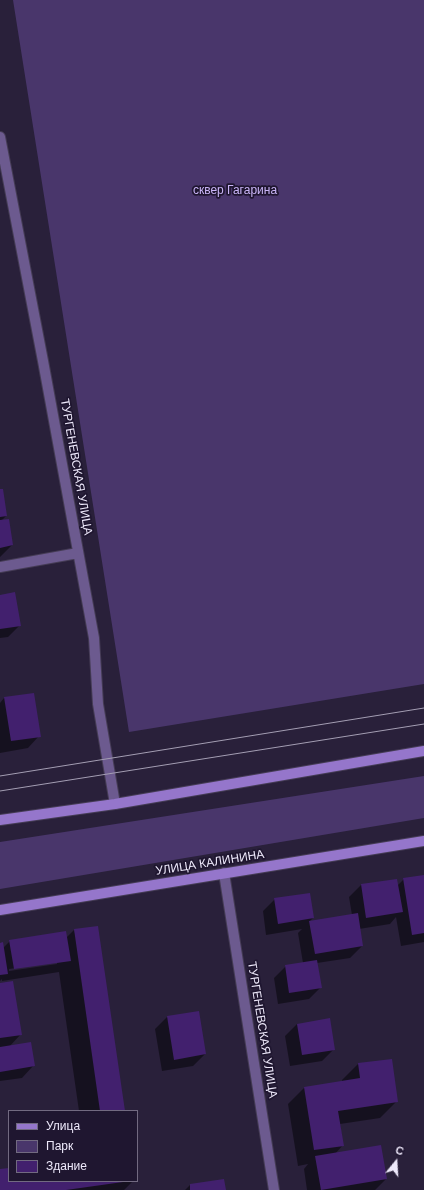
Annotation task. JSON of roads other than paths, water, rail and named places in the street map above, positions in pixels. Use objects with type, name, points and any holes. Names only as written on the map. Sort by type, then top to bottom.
[{"type":"main road","points":[[0,820],[114,804],[424,751]]},
{"type":"main road","name":"УЛИЦА КАЛИНИНА","points":[[0,910],[424,841]]},
{"type":"street","name":"ТУРГЕНЕВСКАЯ УЛИЦА","points":[[0,138],[94,638],[98,704],[114,804]]},
{"type":"street","points":[[0,567],[78,553]]},
{"type":"street","name":"ТУРГЕНЕВСКАЯ УЛИЦА","points":[[224,874],[274,1190]]},
{"type":"tram line","points":[[0,776],[424,708]]},
{"type":"tram line","points":[[0,791],[424,724]]},
{"type":"park label","name":"сквер Гагарина","points":[[235,191]]}]
